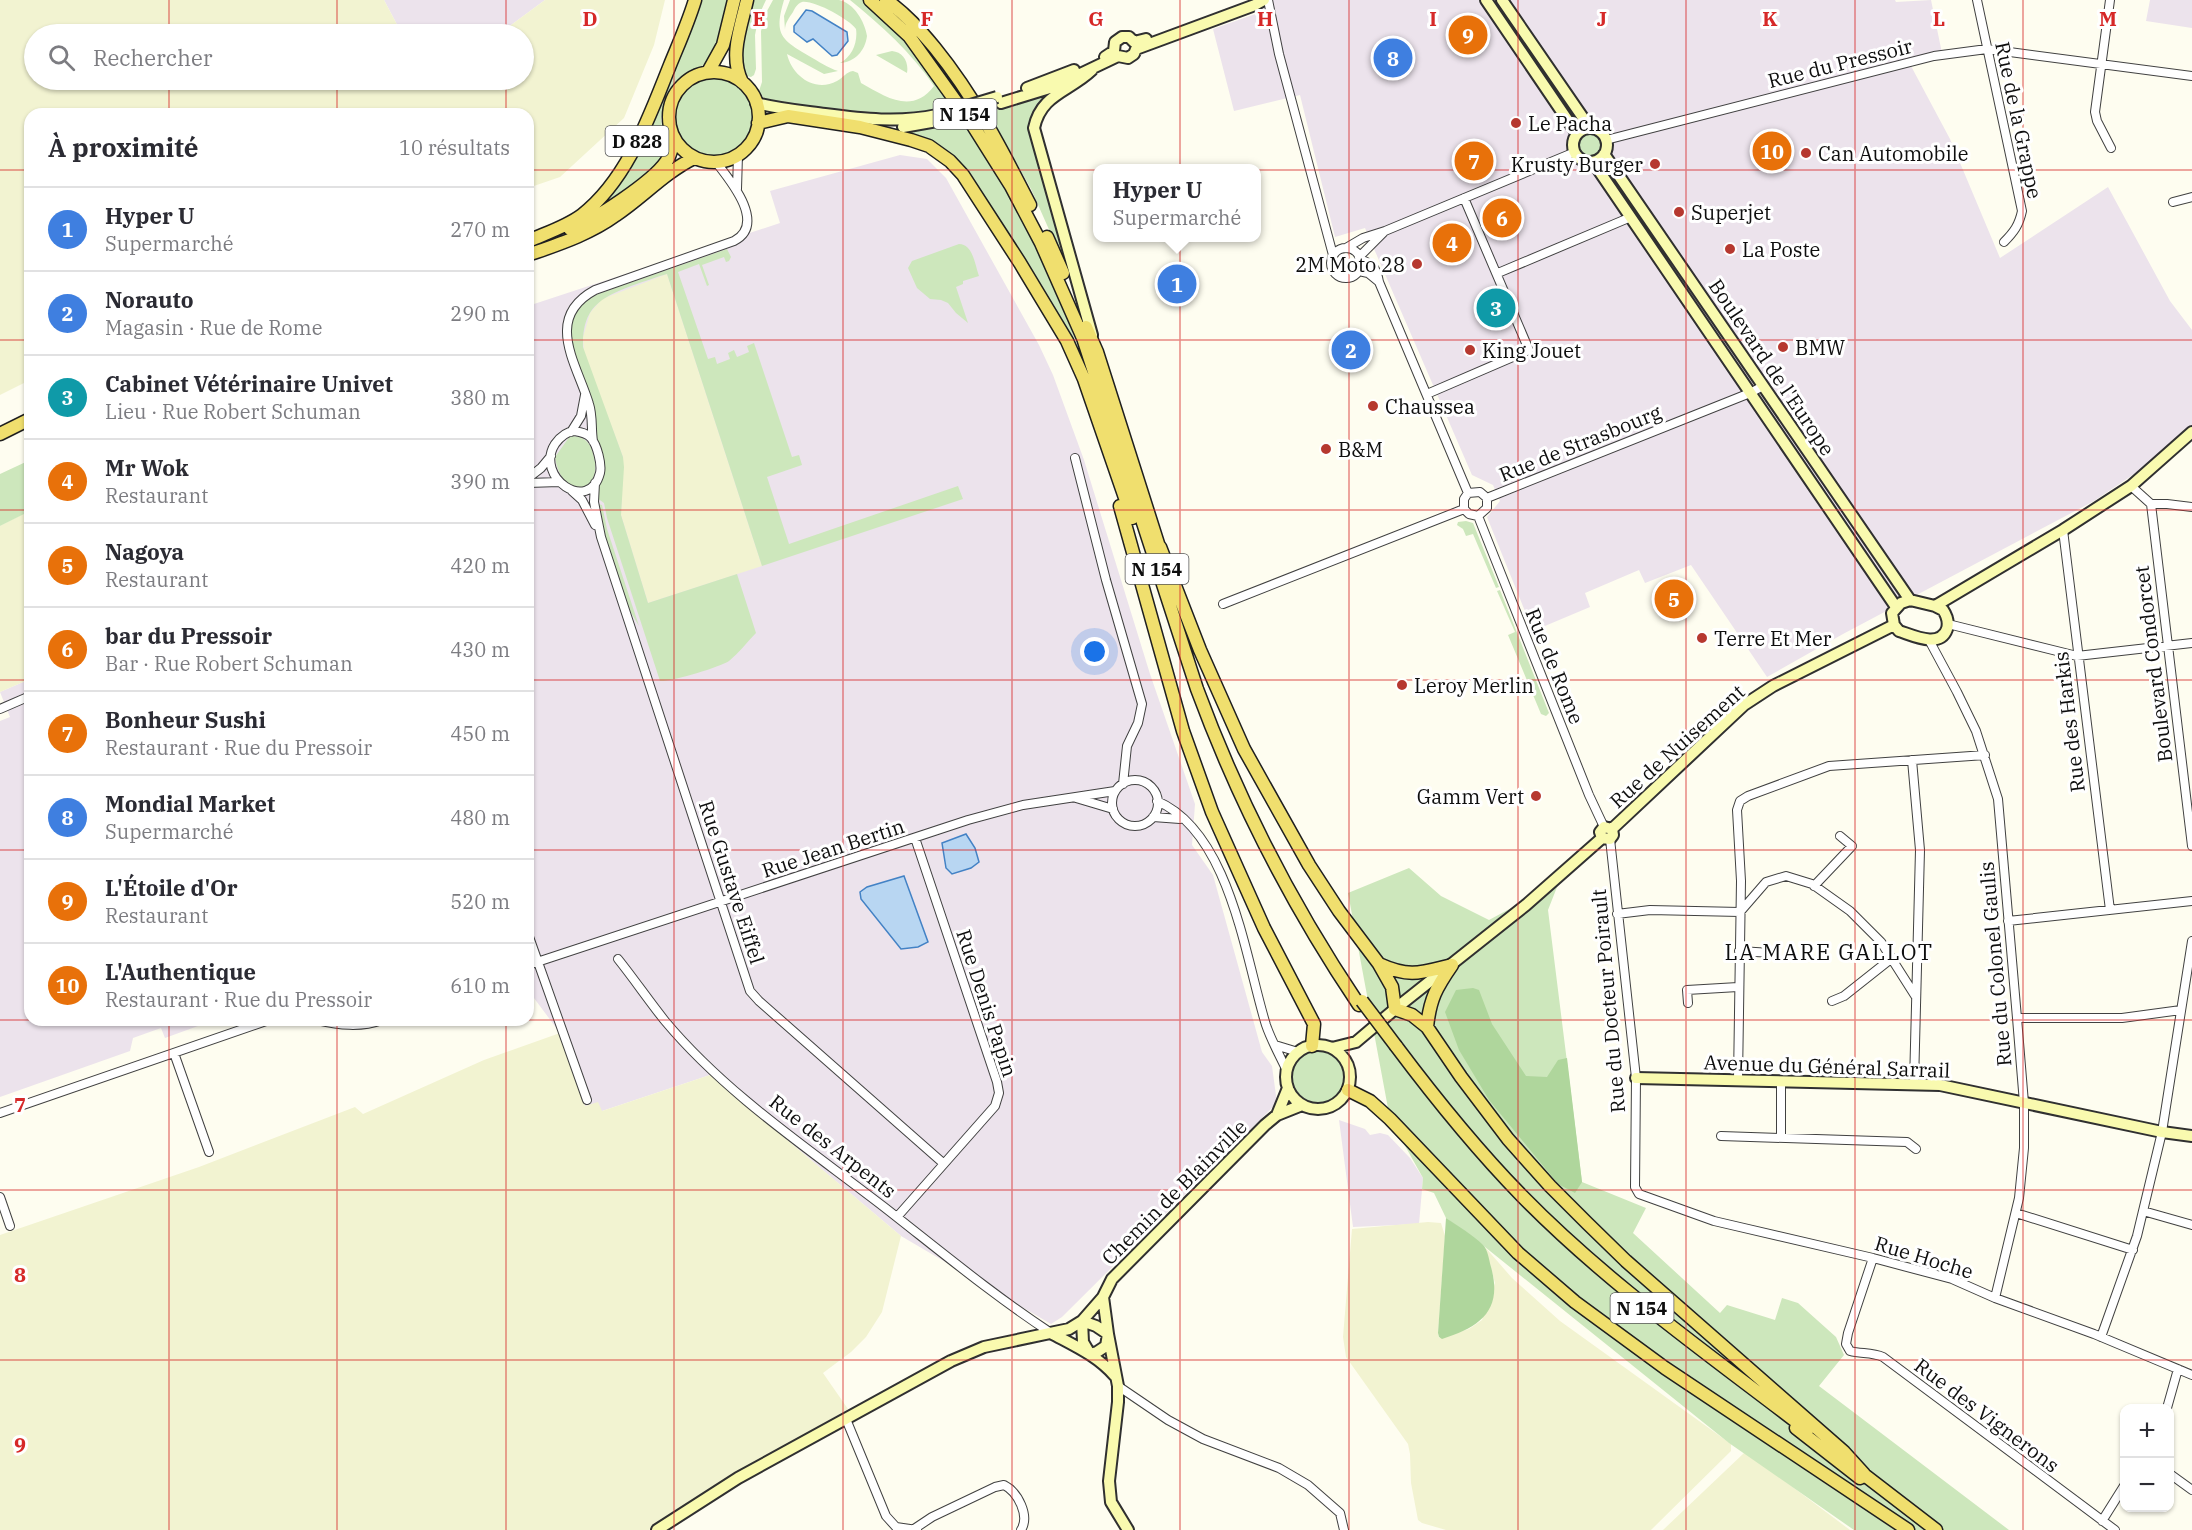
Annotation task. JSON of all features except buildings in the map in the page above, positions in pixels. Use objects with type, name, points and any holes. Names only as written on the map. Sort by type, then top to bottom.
[{"type":"main road","name":"D 828","points":[[534,239],[574,220],[591,207],[616,178],[661,88],[686,27],[694,0]]},
{"type":"main road","points":[[708,72],[721,50],[734,0]]},
{"type":"main road","points":[[742,82],[736,68],[736,54],[747,0]]},
{"type":"main road","name":"N 154","points":[[870,0],[909,36],[972,124],[1011,186],[1041,243],[1083,338],[1212,730],[1273,861],[1326,955],[1436,1107],[1514,1194],[1619,1291],[1927,1530]]},
{"type":"main road","name":"N 154","points":[[888,0],[901,10],[930,42],[970,95],[1052,246],[1097,352],[1191,651],[1231,757],[1285,871],[1361,1003]]},
{"type":"main road","points":[[708,72],[729,74],[742,82],[756,103],[758,123],[752,141],[738,155],[716,162],[694,158],[683,150],[674,139],[668,118],[673,97],[687,80],[708,72]]},
{"type":"main road","name":"N 154","points":[[758,123],[788,116],[860,127],[929,146],[950,161],[963,175],[1055,321]]},
{"type":"main road","points":[[534,240],[574,228],[610,208],[663,166],[668,159],[674,139]]},
{"type":"main road","points":[[534,253],[577,237],[603,224],[632,204],[673,169],[694,158]]},
{"type":"main road","points":[[1055,321],[1084,379],[1208,735],[1254,833],[1273,861]]},
{"type":"main road","points":[[1055,321],[1081,385],[1115,489],[1183,730],[1212,812],[1264,928],[1314,1024],[1312,1046]]},
{"type":"main road","points":[[0,434],[24,422]]},
{"type":"main road","points":[[0,443],[24,431]]},
{"type":"main road","points":[[1160,547],[1200,650],[1244,749],[1309,865],[1379,964],[1392,987],[1395,1009],[1412,1015],[1427,1027],[1501,1131],[1550,1186],[1626,1261],[1844,1452],[1864,1474]]},
{"type":"main road","points":[[1379,964],[1401,973],[1416,974],[1452,965]]},
{"type":"main road","points":[[1427,1027],[1429,1004],[1436,988],[1452,965]]},
{"type":"main road","name":"N 154","points":[[1394,1048],[1485,1156],[1564,1236],[1628,1291],[1936,1530]]},
{"type":"main road","points":[[1348,1090],[1366,1099],[1390,1119],[1518,1253],[1575,1302],[1665,1368],[1908,1530]]},
{"type":"street","points":[[1180,29],[1253,0]]},
{"type":"street","points":[[1135,45],[1266,0],[1331,241],[1340,251],[1355,252],[1360,258],[1374,266],[1377,271],[1379,282],[1468,493],[1463,501],[1464,509],[1469,514],[1478,516],[1487,508],[1487,498]]},
{"type":"street","points":[[1486,0],[1577,134]]},
{"type":"street","points":[[1502,0],[1590,128],[1600,131],[1606,140],[1604,154],[1593,162]]},
{"type":"street","name":"Rue de la Grappe","points":[[1977,0],[2022,211],[2020,222],[2004,242]]},
{"type":"street","points":[[2110,0],[2095,112],[2097,121],[2111,148]]},
{"type":"street","points":[[999,100],[1116,54],[1128,58],[1134,54],[1135,45],[1129,37],[1122,37],[1115,42],[1116,54]]},
{"type":"street","name":"Rue du Pressoir","points":[[1606,140],[1934,56],[1987,49],[2192,76]]},
{"type":"street","points":[[1097,352],[1034,128],[1037,114],[1045,103],[1116,54]]},
{"type":"street","points":[[860,127],[905,127],[1047,89],[1092,70]]},
{"type":"street","points":[[756,103],[776,108],[878,120],[939,118]]},
{"type":"street","points":[[1385,231],[1360,258],[1359,271],[1352,278],[1338,276],[1334,273],[1331,264],[1340,251],[1364,238],[1575,152],[1574,143],[1577,134],[1590,128]]},
{"type":"street","name":"Boulevard de l'Europe","points":[[1575,152],[1582,160],[1593,162],[1896,607]]},
{"type":"street","name":"Boulevard de l'Europe","points":[[1604,154],[1910,600]]},
{"type":"street","points":[[737,189],[738,155]]},
{"type":"street","points":[[534,483],[559,482],[572,490],[586,490],[595,483],[600,467],[593,441],[591,411],[566,338],[567,323],[576,304],[595,290],[739,238],[746,231],[748,221],[737,189],[716,162]]},
{"type":"street","points":[[2173,202],[2192,197]]},
{"type":"street","points":[[1427,394],[1529,350],[1464,198]]},
{"type":"street","points":[[1498,273],[1631,217]]},
{"type":"street","points":[[1359,271],[1368,273],[1379,282]]},
{"type":"street","name":"Rue de Strasbourg","points":[[1468,493],[1480,492],[1487,498],[1763,386]]},
{"type":"street","points":[[534,473],[551,456],[559,439],[571,432],[581,416],[585,393]]},
{"type":"street","points":[[571,432],[585,434],[593,441]]},
{"type":"street","points":[[1935,606],[2063,530],[2131,486],[2192,432]]},
{"type":"street","points":[[551,456],[552,466],[559,482]]},
{"type":"street","points":[[1075,458],[1106,580],[1142,704],[1138,723],[1127,746],[1123,784]]},
{"type":"street","name":"Rue Gustave Eiffel","points":[[595,483],[594,502],[601,537],[750,991],[943,1162]]},
{"type":"street","points":[[2131,486],[2151,504],[2192,507]]},
{"type":"street","name":"Rue Gustave Eiffel","points":[[572,490],[582,500],[601,537]]},
{"type":"street","name":"Boulevard Condorcet","points":[[2151,504],[2192,846]]},
{"type":"street","points":[[1223,604],[1464,509]]},
{"type":"street","name":"Rue de Rome","points":[[1478,516],[1588,795],[1607,833]]},
{"type":"street","name":"Rue des Harkis","points":[[2063,530],[2110,910]]},
{"type":"street","points":[[1910,600],[1935,606],[1943,610],[1948,624],[1942,637],[1929,640],[1899,631],[1894,625],[1892,613],[1896,607],[1910,600]]},
{"type":"street","points":[[1948,624],[2077,656],[2192,644]]},
{"type":"street","name":"Rue de Nuisement","points":[[1332,1048],[1356,1042],[1526,905],[1744,705],[1773,686],[1894,625]]},
{"type":"street","name":"Rue du Colonel Gaulis","points":[[1929,640],[1957,692],[1985,755],[1998,799],[2024,1103],[2024,1148],[2016,1213],[1995,1298]]},
{"type":"street","points":[[0,709],[24,699]]},
{"type":"street","points":[[1738,1079],[1741,881],[1737,810],[1740,801],[1748,795],[1829,766],[1985,755]]},
{"type":"street","points":[[1912,760],[1920,850],[1914,1084]]},
{"type":"street","points":[[1126,762],[1136,780]]},
{"type":"street","points":[[1153,817],[1157,801],[1148,784],[1136,780],[1123,784],[1115,791],[1113,809],[1119,820],[1130,826],[1143,824],[1153,817],[1173,817],[1185,820]]},
{"type":"street","name":"Rue Jean Bertin","points":[[534,963],[915,838],[1023,805],[1115,791]]},
{"type":"street","name":"Rue Jean Bertin","points":[[1072,797],[1113,809]]},
{"type":"street","points":[[1157,801],[1168,807],[1198,832],[1213,853],[1227,889],[1266,1025],[1287,1071]]},
{"type":"street","name":"Rue du Docteur Poirault","points":[[1607,833],[1636,1078],[1635,1187],[1639,1194]]},
{"type":"street","points":[[1814,886],[1852,846],[1840,836]]},
{"type":"street","name":"Rue Denis Papin","points":[[897,1217],[943,1162],[995,1106],[999,1093],[915,838]]},
{"type":"street","points":[[1740,912],[1766,882],[1786,876],[1814,886],[1850,911],[1881,942],[1916,997]]},
{"type":"street","points":[[2008,921],[2192,901]]},
{"type":"street","points":[[1617,914],[1650,909],[1740,912]]},
{"type":"street","points":[[2101,1337],[2133,1250],[2162,1132],[2192,941]]},
{"type":"street","points":[[534,951],[587,1100]]},
{"type":"street","points":[[1739,951],[1772,953]]},
{"type":"street","points":[[1832,1001],[1844,996],[1892,958]]},
{"type":"street","name":"Rue des Arpents","points":[[618,959],[666,1022],[721,1078],[790,1137],[1004,1301],[1051,1333]]},
{"type":"street","points":[[1688,1004],[1687,990],[1738,987]]},
{"type":"street","points":[[2017,1018],[2122,1018],[2181,1010]]},
{"type":"street","points":[[0,1113],[251,1026]]},
{"type":"street","points":[[1349,1067],[1345,1059],[1332,1048],[1322,1045],[1312,1046],[1298,1052],[1290,1061],[1287,1071],[1288,1088],[1291,1095],[1302,1105],[1312,1109],[1333,1106],[1348,1090],[1349,1067],[1356,1042]]},
{"type":"street","points":[[1275,1045],[1298,1052]]},
{"type":"street","points":[[174,1053],[209,1152]]},
{"type":"street","name":"Avenue du Général Sarrail","points":[[1636,1078],[1940,1085],[2162,1132],[2192,1136]]},
{"type":"street","points":[[1780,1138],[1781,1081]]},
{"type":"street","name":"Chemin de Blainville","points":[[657,1530],[738,1478],[951,1361],[984,1347],[1068,1329],[1082,1321],[1103,1297],[1112,1279],[1276,1115],[1288,1088]]},
{"type":"street","name":"Chemin de Blainville","points":[[1276,1115],[1302,1105]]},
{"type":"street","points":[[1721,1136],[1907,1142],[1916,1149]]},
{"type":"street","name":"Rue Hoche","points":[[1639,1194],[1714,1221],[1874,1258],[1952,1280],[2101,1337],[2192,1375]]},
{"type":"street","points":[[0,1197],[10,1226]]},
{"type":"street","points":[[2143,1211],[2192,1225]]},
{"type":"street","points":[[2016,1213],[2133,1250]]},
{"type":"street","name":"Rue des Vignerons","points":[[1874,1258],[1848,1333],[1846,1344],[1850,1351],[1860,1354],[1875,1353],[1883,1357],[2115,1530]]},
{"type":"street","points":[[1103,1297],[1117,1381],[1118,1402],[1109,1481],[1111,1502],[1128,1530]]},
{"type":"street","points":[[1090,1354],[1083,1342],[1082,1321],[1108,1334]]},
{"type":"street","points":[[1051,1333],[1107,1366],[1117,1381],[1168,1420],[1203,1439],[1279,1468],[1308,1485],[1340,1513],[1344,1530]]},
{"type":"street","points":[[1090,1354],[1106,1346],[1108,1334]]},
{"type":"street","points":[[2168,1404],[2178,1369]]},
{"type":"street","points":[[846,1419],[886,1516],[896,1527],[915,1529],[932,1517],[995,1487],[1004,1485],[1012,1489],[1025,1514],[1021,1530]]},
{"type":"street","points":[[2174,1477],[2192,1490]]},
{"type":"street","points":[[2102,1521],[2120,1492]]},
{"type":"shaded area","points":[[384,0],[545,0],[513,24],[397,24]]},
{"type":"shaded area","points":[[1259,0],[1895,0],[1896,2],[1931,0],[1943,58],[1911,66],[1950,139],[2000,258],[2108,187],[2170,301],[2192,330],[2192,426],[2146,466],[2094,501],[1843,634],[1767,677],[1691,565],[1645,583],[1639,570],[1585,593],[1590,607],[1533,631],[1487,517],[1500,501],[1493,485],[1472,475],[1365,228],[1335,237],[1300,95],[1234,111],[1213,29],[1261,12]]},
{"type":"shaded area","points":[[2150,0],[2192,0],[2192,28],[2146,21]]},
{"type":"shaded area","points":[[900,155],[927,159],[946,178],[1039,345],[1053,375],[1084,460],[1150,674],[1195,804],[1192,845],[1213,875],[1262,1052],[1272,1066],[1277,1103],[1062,1317],[1051,1324],[901,1236],[710,1075],[602,1111],[585,1106],[560,1033],[534,998],[534,304],[780,223],[770,191]]},
{"type":"shaded area","points":[[24,682],[24,1026],[198,1026],[165,1038],[161,1028],[133,1038],[130,1051],[0,1097],[0,721],[10,717],[0,692]]},
{"type":"shaded area","points":[[1339,1120],[1365,1129],[1370,1135],[1380,1133],[1388,1135],[1410,1158],[1423,1178],[1419,1224],[1353,1227]]},
{"type":"green space","points":[[0,0],[384,0],[397,24],[24,24],[24,90],[534,90],[534,24],[513,24],[545,0],[665,0],[654,45],[624,118],[560,177],[534,186],[534,108],[24,108],[24,383],[0,395]]},
{"type":"green space","points":[[699,0],[728,0],[719,38],[710,58],[702,66],[677,80],[664,99],[661,120],[666,152],[657,167],[592,216],[607,195]]},
{"type":"green space","points":[[753,0],[766,0],[759,15],[755,35],[756,69],[751,77],[747,76],[743,68],[742,49]]},
{"type":"green space","points":[[773,0],[784,0],[780,28],[786,40],[809,56],[838,71],[824,74],[787,54],[794,69],[806,80],[813,84],[829,84],[853,71],[858,73],[861,83],[899,101],[917,100],[926,95],[934,86],[895,40],[850,0],[865,0],[914,50],[954,105],[907,114],[860,114],[766,101],[759,91],[762,82],[761,31]]},
{"type":"green space","points":[[790,0],[839,0],[849,5],[858,14],[866,31],[866,41],[862,51],[855,58],[840,63],[853,49],[856,29],[839,16],[815,4],[802,2],[799,4],[785,30],[784,16]]},
{"type":"green space","points":[[892,51],[904,58],[907,73],[876,55]]},
{"type":"green space","points":[[713,77],[728,80],[741,89],[750,102],[753,117],[750,132],[741,145],[728,154],[713,157],[698,154],[685,145],[676,132],[673,117],[676,102],[685,89],[698,80]]},
{"type":"green space","points":[[1055,89],[1039,103],[1032,117],[1071,279],[1031,189],[988,112]]},
{"type":"green space","points":[[963,120],[1009,192],[1045,263],[1085,367],[1112,447],[1085,377],[970,177],[900,133],[899,130],[939,126]]},
{"type":"green space","points":[[1591,131],[1601,134],[1604,144],[1601,154],[1591,157],[1581,154],[1578,144],[1581,134]]},
{"type":"green space","points":[[959,244],[964,245],[970,251],[979,276],[963,281],[963,284],[956,287],[968,323],[948,303],[930,299],[917,288],[908,268],[912,261]]},
{"type":"green space","points":[[727,249],[731,257],[729,261],[726,262],[724,257],[702,265],[709,285],[707,286],[699,264],[678,272],[708,359],[715,357],[717,364],[730,359],[728,353],[734,350],[737,357],[749,352],[747,346],[754,343],[792,457],[799,455],[802,465],[767,477],[789,544],[958,486],[963,499],[762,566],[667,274],[610,295],[589,314],[583,334],[583,347],[623,457],[621,515],[648,603],[737,574],[756,633],[733,658],[724,664],[684,677],[660,681],[604,503],[597,498],[604,471],[603,455],[595,432],[593,404],[577,359],[572,330],[575,316],[583,304],[598,294]]},
{"type":"green space","points":[[667,274],[762,566],[648,603],[621,515],[623,457],[584,353],[583,337],[590,313],[602,299]]},
{"type":"green space","points":[[570,436],[584,439],[592,450],[595,465],[594,476],[589,484],[582,487],[574,486],[566,481],[559,471],[555,457]]},
{"type":"green space","points":[[24,463],[24,514],[0,526],[0,474]]},
{"type":"green space","points":[[598,504],[602,505],[607,529],[639,626],[630,611],[602,529]]},
{"type":"green space","points":[[24,514],[24,682],[0,692],[0,526]]},
{"type":"green space","points":[[1458,522],[1473,523],[1499,587],[1496,588],[1473,534],[1466,536],[1463,529],[1457,525]]},
{"type":"green space","points":[[1500,590],[1549,713],[1546,716],[1541,714],[1508,635],[1515,632],[1497,591]]},
{"type":"green space","points":[[1409,868],[1441,896],[1489,920],[1559,882],[1548,910],[1582,1182],[1646,1208],[1633,1233],[1720,1313],[1727,1305],[1775,1320],[1782,1298],[1798,1303],[1836,1337],[1844,1355],[1819,1386],[2009,1530],[1854,1530],[1729,1443],[1446,1218],[1434,1193],[1422,1189],[1423,1178],[1390,1119],[1348,893]]},
{"type":"green space","points":[[1473,988],[1479,990],[1492,1024],[1526,1076],[1547,1077],[1558,1060],[1567,1058],[1582,1182],[1575,1193],[1558,1184],[1489,1100],[1459,1050],[1445,1012],[1456,990]]},
{"type":"green space","points":[[560,1033],[585,1106],[598,1102],[602,1111],[710,1075],[901,1236],[882,1312],[866,1337],[851,1352],[823,1373],[848,1409],[708,1492],[649,1530],[0,1530],[0,1235],[199,1167],[355,1107],[363,1114],[484,1060]]},
{"type":"green space","points":[[1319,1049],[1330,1051],[1339,1057],[1345,1066],[1347,1077],[1345,1088],[1339,1097],[1330,1103],[1319,1105],[1308,1103],[1299,1097],[1293,1088],[1291,1077],[1293,1066],[1299,1057],[1308,1051]]},
{"type":"green space","points":[[1446,1218],[1485,1247],[1494,1282],[1494,1295],[1486,1315],[1478,1322],[1468,1329],[1442,1339],[1438,1333]]},
{"type":"green space","points":[[1428,1222],[1441,1223],[1445,1236],[1439,1338],[1469,1329],[1482,1320],[1495,1283],[1485,1247],[1512,1278],[1560,1321],[1731,1444],[1731,1451],[1651,1530],[1446,1530],[1418,1520],[1411,1483],[1408,1444],[1346,1357],[1343,1337],[1352,1229]]},
{"type":"green space","points":[[1744,1453],[1750,1455],[1850,1530],[1663,1530]]},
{"type":"water","points":[[806,10],[812,11],[847,32],[848,41],[837,55],[832,56],[813,39],[807,42],[794,32],[794,26]]},
{"type":"water","points":[[966,834],[975,848],[979,862],[971,868],[952,874],[946,868],[942,843]]},
{"type":"water","points":[[904,876],[928,942],[918,947],[901,949],[861,899],[860,892],[867,887]]},
{"type":"place","name":"L'Étoile d'Or","points":[[1468,35]]},
{"type":"place","name":"Mondial Market","points":[[1393,58]]},
{"type":"place","name":"Le Pacha","points":[[1516,123]]},
{"type":"place","name":"L'Authentique","points":[[1772,151]]},
{"type":"place","name":"Can Automobile","points":[[1806,153]]},
{"type":"place","name":"Bonheur Sushi","points":[[1474,161]]},
{"type":"place","name":"Krusty Burger","points":[[1655,164]]},
{"type":"place","name":"Superjet","points":[[1679,212]]},
{"type":"place","name":"bar du Pressoir","points":[[1502,218]]},
{"type":"place","name":"Mr Wok","points":[[1452,243]]},
{"type":"place","name":"La Poste","points":[[1730,249]]},
{"type":"place","name":"2M Moto 28","points":[[1417,264]]},
{"type":"place","name":"Hyper U","points":[[1177,284]]},
{"type":"place","name":"Cabinet Vétérinaire Univet","points":[[1496,308]]},
{"type":"place","name":"BMW","points":[[1783,347]]},
{"type":"place","name":"Norauto","points":[[1351,350]]},
{"type":"place","name":"King Jouet","points":[[1470,350]]},
{"type":"place","name":"Chaussea","points":[[1373,406]]},
{"type":"place","name":"B&M","points":[[1326,449]]},
{"type":"place","name":"Nagoya","points":[[1674,599]]},
{"type":"place","name":"Terre Et Mer","points":[[1702,638]]},
{"type":"place","name":"Leroy Merlin","points":[[1402,685]]},
{"type":"place","name":"Gamm Vert","points":[[1536,796]]},
{"type":"district","name":"LA MARE GALLOT","points":[[1829,951]]}]
